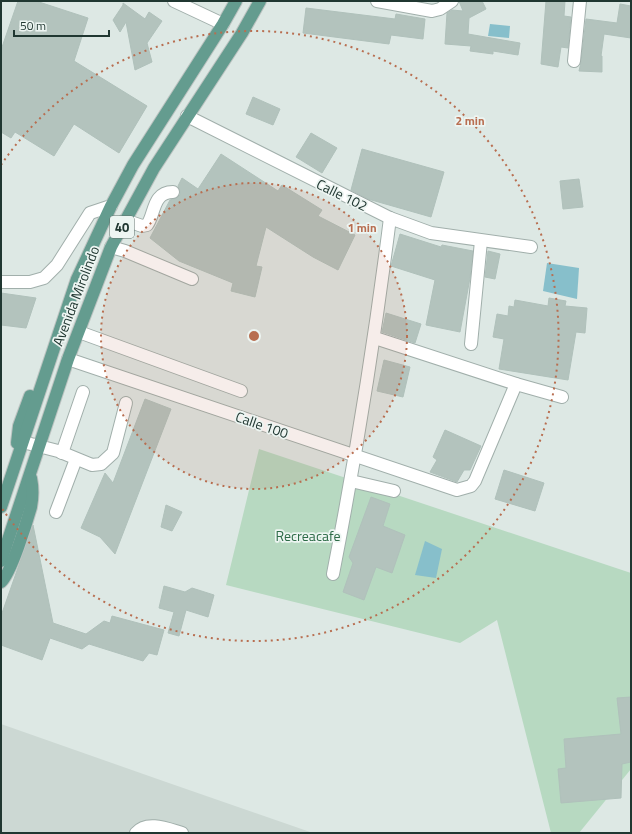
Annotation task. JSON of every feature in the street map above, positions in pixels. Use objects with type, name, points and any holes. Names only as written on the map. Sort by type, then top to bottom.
[{"type":"main road","name":"Avenida Mirolindo","points":[[1,507],[77,279],[111,206],[133,165],[223,24],[236,1]]},
{"type":"main road","name":"Avenida Mirolindo","points":[[1,561],[68,359],[111,247],[154,168],[242,33],[260,1]]},
{"type":"main road","points":[[1,582],[9,572],[31,506],[33,490],[30,475],[14,468],[19,426],[37,376],[50,361]]},
{"type":"street","points":[[174,1],[223,24]]},
{"type":"street","points":[[377,1],[432,11],[440,9],[452,1]]},
{"type":"street","points":[[574,60],[580,1]]},
{"type":"street","name":"Calle 102","points":[[187,116],[390,218],[431,233],[531,247]]},
{"type":"street","points":[[125,220],[142,226],[147,225],[154,205],[165,194],[173,192]]},
{"type":"street","points":[[1,282],[30,282],[44,278],[57,265],[90,213],[111,206]]},
{"type":"street","points":[[333,574],[351,481],[375,338],[390,218]]},
{"type":"street","points":[[471,344],[481,241]]},
{"type":"street","points":[[111,247],[125,251],[192,279]]},
{"type":"street","points":[[78,332],[241,391]]},
{"type":"street","points":[[375,338],[516,384],[562,397]]},
{"type":"street","name":"Calle 100","points":[[68,359],[355,457],[457,490],[471,486],[475,481],[516,384]]},
{"type":"street","points":[[62,453],[83,392]]},
{"type":"street","points":[[23,442],[62,453],[92,465],[101,464],[108,460],[113,453],[126,403]]},
{"type":"street","points":[[56,512],[76,459]]},
{"type":"street","points":[[351,481],[394,491]]},
{"type":"street","points":[[136,833],[148,826],[165,828],[182,833]]},
{"type":"shaded area","points":[[1,724],[166,782],[313,833],[1,833]]},
{"type":"green space","name":"Recreacafe","points":[[259,449],[631,573],[631,769],[579,833],[551,833],[497,620],[460,643],[226,585]]},
{"type":"water","points":[[490,24],[510,26],[509,38],[488,36]]},
{"type":"water","points":[[547,263],[579,268],[577,299],[543,291]]},
{"type":"water","points":[[425,541],[442,549],[436,578],[415,575]]},
{"type":"building","points":[[18,1],[36,1],[88,18],[74,61],[147,106],[119,153],[74,124],[54,156],[15,132],[11,138],[1,132],[1,50]]},
{"type":"building","points":[[459,1],[482,1],[486,9],[469,18],[468,34],[520,43],[518,55],[493,51],[493,54],[470,51],[471,46],[445,44],[447,13],[452,10],[463,11]]},
{"type":"building","points":[[546,1],[565,1],[564,16],[571,17],[568,48],[561,47],[558,67],[541,64]]},
{"type":"building","points":[[123,3],[145,19],[149,12],[162,21],[147,43],[152,62],[135,70],[126,22],[120,32],[113,20]]},
{"type":"building","points":[[620,4],[631,6],[631,38],[604,34],[601,56],[602,72],[579,71],[586,19],[617,23]]},
{"type":"building","points":[[306,8],[395,19],[396,14],[425,19],[423,39],[391,35],[389,44],[303,33]]},
{"type":"building","points":[[253,97],[280,109],[273,125],[246,114]]},
{"type":"building","points":[[311,133],[337,148],[322,173],[296,157]]},
{"type":"building","points":[[362,149],[444,172],[431,217],[368,199],[351,190]]},
{"type":"building","points":[[221,154],[278,191],[282,185],[322,210],[318,216],[355,235],[338,270],[313,257],[266,227],[256,266],[262,267],[255,297],[231,291],[233,283],[179,261],[150,238],[170,200],[177,198],[180,195],[178,186],[182,178],[198,189]]},
{"type":"building","points":[[579,179],[583,207],[563,209],[560,181]]},
{"type":"building","points":[[400,234],[441,247],[442,245],[473,251],[470,278],[460,332],[426,325],[435,280],[391,266]]},
{"type":"building","points":[[488,251],[500,254],[495,279],[485,277]]},
{"type":"building","points":[[1,293],[36,298],[26,328],[1,325]]},
{"type":"building","points":[[549,298],[566,301],[565,306],[587,308],[585,333],[576,332],[568,380],[499,369],[504,339],[493,337],[497,314],[508,316],[509,306],[514,307],[515,300],[548,306]]},
{"type":"building","points":[[386,313],[421,324],[415,343],[382,332]]},
{"type":"building","points":[[384,360],[410,367],[403,397],[377,391]]},
{"type":"building","points":[[145,399],[171,409],[115,554],[100,537],[81,528],[105,473],[113,483]]},
{"type":"building","points":[[445,430],[481,446],[470,470],[464,470],[457,482],[430,472],[437,460],[433,457]]},
{"type":"building","points":[[504,470],[544,483],[535,511],[495,499]]},
{"type":"building","points":[[371,497],[390,504],[383,526],[405,535],[392,573],[376,567],[364,600],[343,592],[353,563],[349,557]]},
{"type":"building","points":[[166,505],[182,512],[172,531],[161,527]]},
{"type":"building","points":[[33,525],[53,623],[86,634],[104,621],[110,623],[112,616],[164,630],[157,655],[149,653],[143,661],[89,644],[82,649],[50,638],[42,660],[1,645],[1,616]]},
{"type":"building","points":[[164,586],[185,592],[192,588],[214,595],[208,617],[186,610],[179,636],[168,633],[174,612],[159,608]]},
{"type":"building","points":[[631,697],[631,762],[622,764],[621,798],[561,803],[558,769],[566,768],[564,739],[621,734],[617,698]]}]
